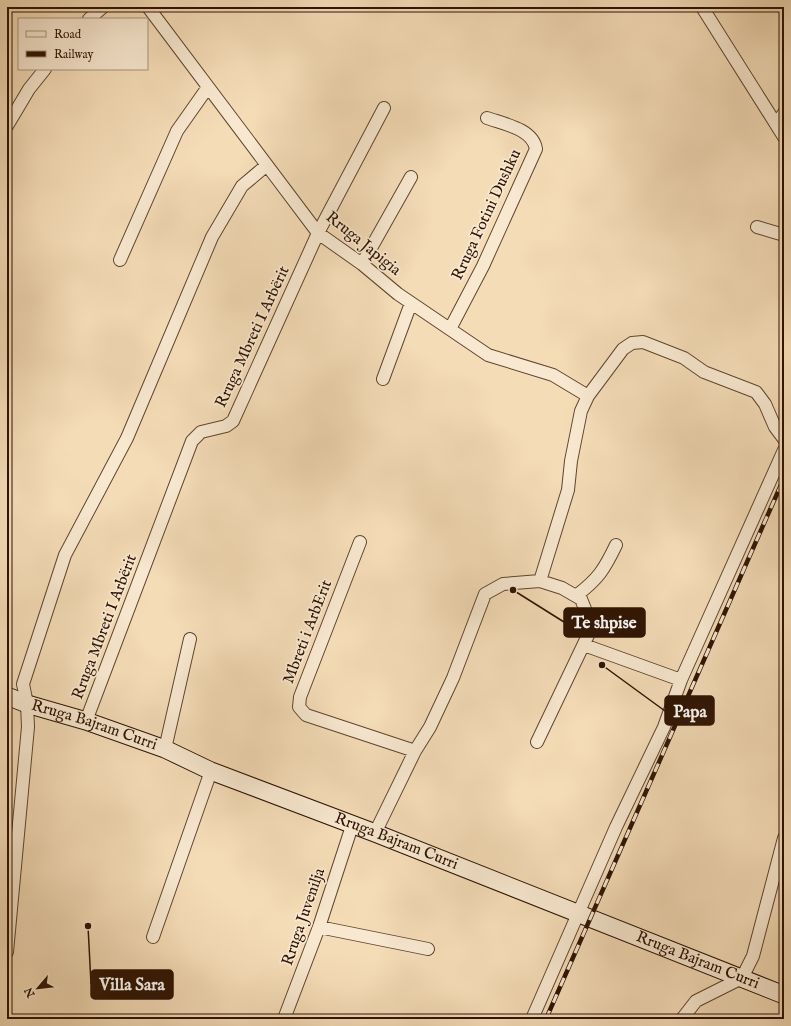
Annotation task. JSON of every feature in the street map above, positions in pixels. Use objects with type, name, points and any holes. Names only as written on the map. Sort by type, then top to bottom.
[{"type":"main road","name":"Rruga Bajram Curri","points":[[7,696],[27,704],[86,721],[165,749],[211,771],[352,826],[375,833],[784,994]]},
{"type":"street","points":[[90,18],[104,7]]},
{"type":"street","name":"Rruga Japigia","points":[[148,7],[318,233],[362,264],[411,303],[488,355],[553,376],[588,396]]},
{"type":"street","points":[[702,7],[777,123],[784,137]]},
{"type":"street","points":[[7,126],[29,89],[44,70]]},
{"type":"street","points":[[120,260],[177,130],[208,87]]},
{"type":"street","name":"Rruga Mbreti I Arbërit","points":[[86,721],[192,441],[201,432],[226,426],[233,421],[318,233],[384,108]]},
{"type":"street","points":[[777,123],[784,113]]},
{"type":"street","name":"Rruga Fotini Dushku","points":[[450,329],[483,266],[536,149],[535,142],[529,134],[487,118]]},
{"type":"street","points":[[7,952],[28,727],[27,704],[23,684],[65,555],[127,438],[212,237],[242,186],[267,165]]},
{"type":"street","points":[[362,264],[410,177]]},
{"type":"street","points":[[757,227],[784,235]]},
{"type":"street","points":[[383,379],[411,303]]},
{"type":"street","points":[[540,581],[568,490],[571,461],[581,411],[588,396],[623,349],[632,343],[643,342],[684,358],[704,372],[756,392],[765,404],[775,427],[784,439]]},
{"type":"street","points":[[532,1019],[578,913],[664,727],[681,680],[784,450]]},
{"type":"street","name":"Mbreti i ArbErit","points":[[360,542],[300,697],[299,707],[306,715],[416,751]]},
{"type":"street","points":[[577,595],[594,582],[605,568],[616,545]]},
{"type":"street","points":[[375,833],[416,751],[430,727],[453,678],[485,594],[503,584],[540,581],[562,588],[577,595],[585,605],[589,619],[590,631],[584,646],[536,742]]},
{"type":"street","points":[[165,749],[190,639]]},
{"type":"street","points":[[584,646],[681,680]]},
{"type":"street","points":[[153,937],[211,771]]},
{"type":"street","name":"Rruga Juvenilja","points":[[284,1019],[319,927],[352,826]]},
{"type":"street","points":[[682,1019],[696,1002],[742,978],[753,956],[784,838]]},
{"type":"street","points":[[319,927],[428,949]]},
{"type":"railway","points":[[546,1019],[784,478]]},
{"type":"place","name":"Te shpise","points":[[513,590]]},
{"type":"place","name":"Papa","points":[[602,665]]},
{"type":"place","name":"Villa Sara","points":[[88,926]]}]
